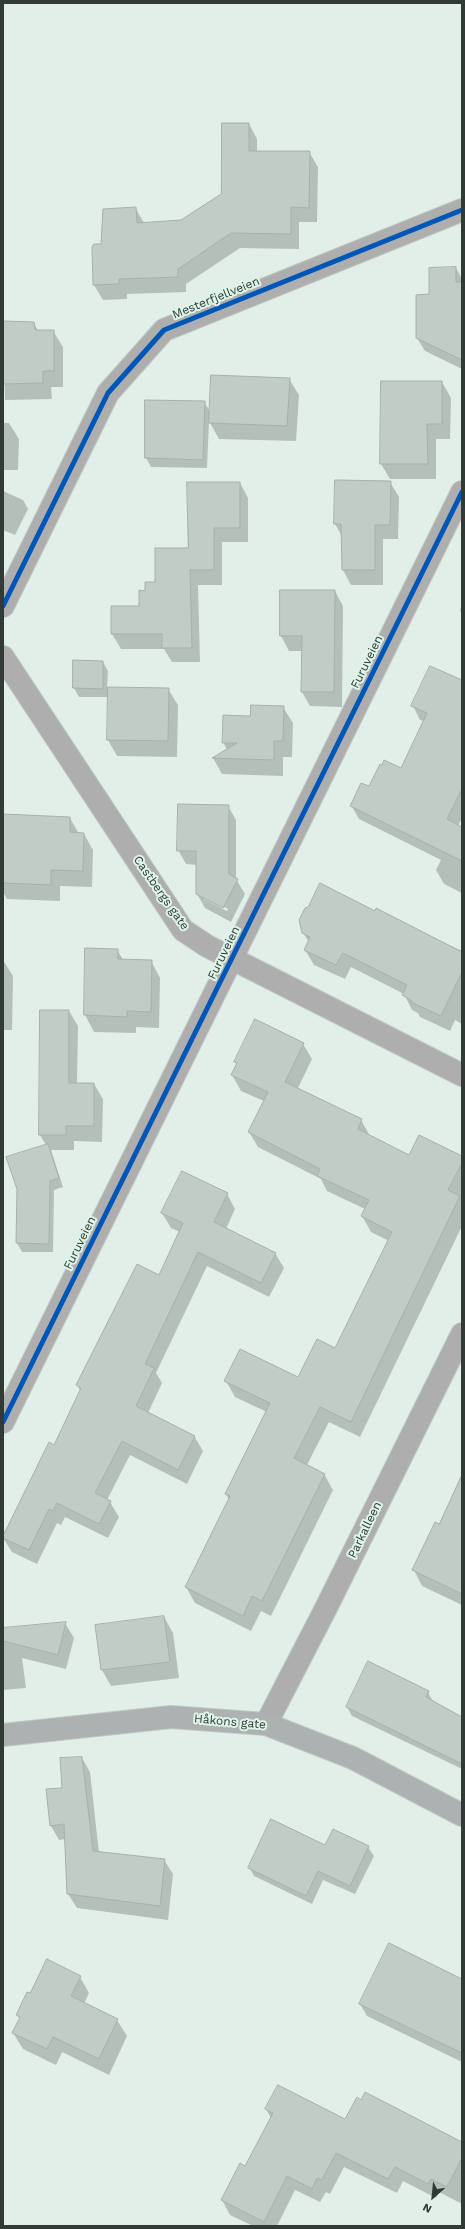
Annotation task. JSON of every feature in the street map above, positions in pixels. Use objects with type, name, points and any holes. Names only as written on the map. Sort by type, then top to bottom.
[{"type":"main road","name":"Håkons gate","points":[[3,1736],[171,1717],[266,1724],[353,1758],[462,1815]]},
{"type":"street","name":"Mesterfjellveien","points":[[3,606],[108,393],[164,330],[462,210]]},
{"type":"street","name":"Furuveien","points":[[3,1422],[462,492]]},
{"type":"street","name":"Castbergs gate","points":[[3,657],[183,930],[207,946],[462,1075]]},
{"type":"street","name":"Parkalleen","points":[[266,1724],[325,1610],[462,1334]]},
{"type":"building","points":[[222,123],[249,123],[249,151],[310,151],[309,208],[291,207],[291,234],[231,233],[178,269],[178,277],[119,279],[119,284],[93,285],[92,247],[94,244],[101,244],[103,209],[136,207],[137,223],[181,220],[221,194]]},
{"type":"building","points":[[456,267],[456,282],[462,282],[462,360],[416,338],[416,295],[429,294],[429,268]]},
{"type":"building","points":[[3,321],[34,322],[35,330],[54,330],[54,371],[43,371],[43,383],[3,384]]},
{"type":"building","points":[[211,375],[290,378],[287,426],[209,423]]},
{"type":"building","points":[[381,381],[442,381],[442,424],[427,424],[428,464],[380,464]]},
{"type":"building","points":[[145,400],[205,401],[203,460],[145,458]]},
{"type":"building","points":[[335,480],[391,481],[390,525],[375,525],[375,570],[342,570],[341,524],[334,524]]},
{"type":"building","points":[[187,482],[240,482],[240,528],[214,528],[214,570],[190,570],[192,648],[162,648],[162,634],[111,634],[111,606],[139,606],[139,590],[145,591],[145,582],[155,582],[155,548],[188,548]]},
{"type":"building","points":[[280,590],[335,590],[334,692],[301,692],[302,636],[280,636]]},
{"type":"building","points":[[73,660],[103,661],[103,689],[73,688]]},
{"type":"building","points":[[430,666],[462,680],[462,789],[447,819],[462,827],[462,861],[350,806],[361,783],[369,786],[380,764],[382,765],[384,760],[401,768],[427,713],[411,706]]},
{"type":"building","points":[[108,687],[169,688],[168,741],[107,740]]},
{"type":"building","points":[[251,705],[284,706],[283,741],[274,741],[274,760],[212,758],[237,743],[222,743],[223,715],[250,716]]},
{"type":"building","points":[[178,804],[229,805],[229,874],[238,879],[223,908],[196,894],[196,851],[177,851]]},
{"type":"building","points":[[3,814],[70,817],[70,832],[84,833],[83,871],[51,870],[51,885],[3,883]]},
{"type":"building","points":[[320,883],[375,911],[376,908],[462,952],[462,972],[441,1016],[411,1002],[411,1000],[402,995],[407,985],[343,953],[336,965],[304,950],[310,937],[302,933],[299,920],[305,908],[308,907]]},
{"type":"building","points":[[85,948],[118,949],[118,959],[152,960],[151,1012],[127,1011],[127,1017],[84,1015]]},
{"type":"building","points":[[40,1010],[69,1010],[69,1083],[94,1083],[94,1126],[66,1126],[66,1135],[39,1135]]},
{"type":"building","points":[[255,1019],[304,1043],[285,1082],[362,1119],[358,1129],[409,1155],[419,1135],[462,1156],[462,1163],[448,1190],[460,1196],[351,1422],[320,1407],[294,1458],[325,1474],[262,1601],[252,1596],[243,1616],[185,1587],[230,1496],[225,1494],[270,1403],[224,1381],[240,1349],[298,1377],[317,1339],[335,1348],[392,1232],[361,1216],[369,1200],[317,1176],[320,1169],[248,1132],[268,1092],[231,1075],[237,1063],[234,1062]]},
{"type":"building","points":[[48,1144],[59,1178],[50,1181],[49,1244],[16,1243],[17,1189],[6,1157]]},
{"type":"building","points":[[182,1171],[228,1193],[214,1222],[276,1253],[261,1283],[198,1252],[145,1364],[154,1368],[136,1406],[195,1436],[178,1470],[122,1441],[95,1493],[111,1501],[99,1524],[57,1503],[53,1511],[49,1509],[29,1550],[3,1538],[3,1536],[49,1442],[54,1445],[81,1388],[76,1385],[137,1264],[159,1275],[183,1223],[161,1213]]},
{"type":"building","points":[[462,1475],[462,1594],[412,1570],[435,1522],[439,1524]]},
{"type":"building","points":[[164,1616],[170,1662],[101,1670],[95,1625]]},
{"type":"building","points":[[66,1622],[58,1655],[3,1641],[3,1628]]},
{"type":"building","points":[[368,1661],[429,1691],[426,1697],[462,1717],[462,1764],[346,1707]]},
{"type":"building","points":[[82,1757],[93,1851],[165,1859],[160,1906],[67,1894],[64,1824],[50,1826],[46,1789],[62,1788],[60,1758]]},
{"type":"building","points":[[271,1819],[325,1845],[333,1829],[369,1846],[350,1886],[318,1871],[306,1896],[248,1868]]},
{"type":"building","points":[[389,1943],[462,1979],[462,2053],[359,2004]]},
{"type":"building","points":[[47,1959],[81,1976],[71,1996],[118,2019],[99,2059],[53,2037],[47,2049],[12,2033],[20,2017],[16,2015],[27,1992],[30,1993]]},
{"type":"building","points":[[278,2085],[345,2119],[357,2097],[361,2100],[365,2092],[462,2142],[462,2158],[447,2187],[431,2179],[428,2184],[395,2167],[388,2179],[336,2153],[322,2180],[317,2178],[312,2189],[287,2176],[264,2222],[221,2200],[240,2163],[245,2166],[273,2113],[265,2109]]},
{"type":"cycle path","points":[[3,606],[108,393],[164,330],[462,210]]},
{"type":"cycle path","points":[[3,1422],[462,492]]}]
